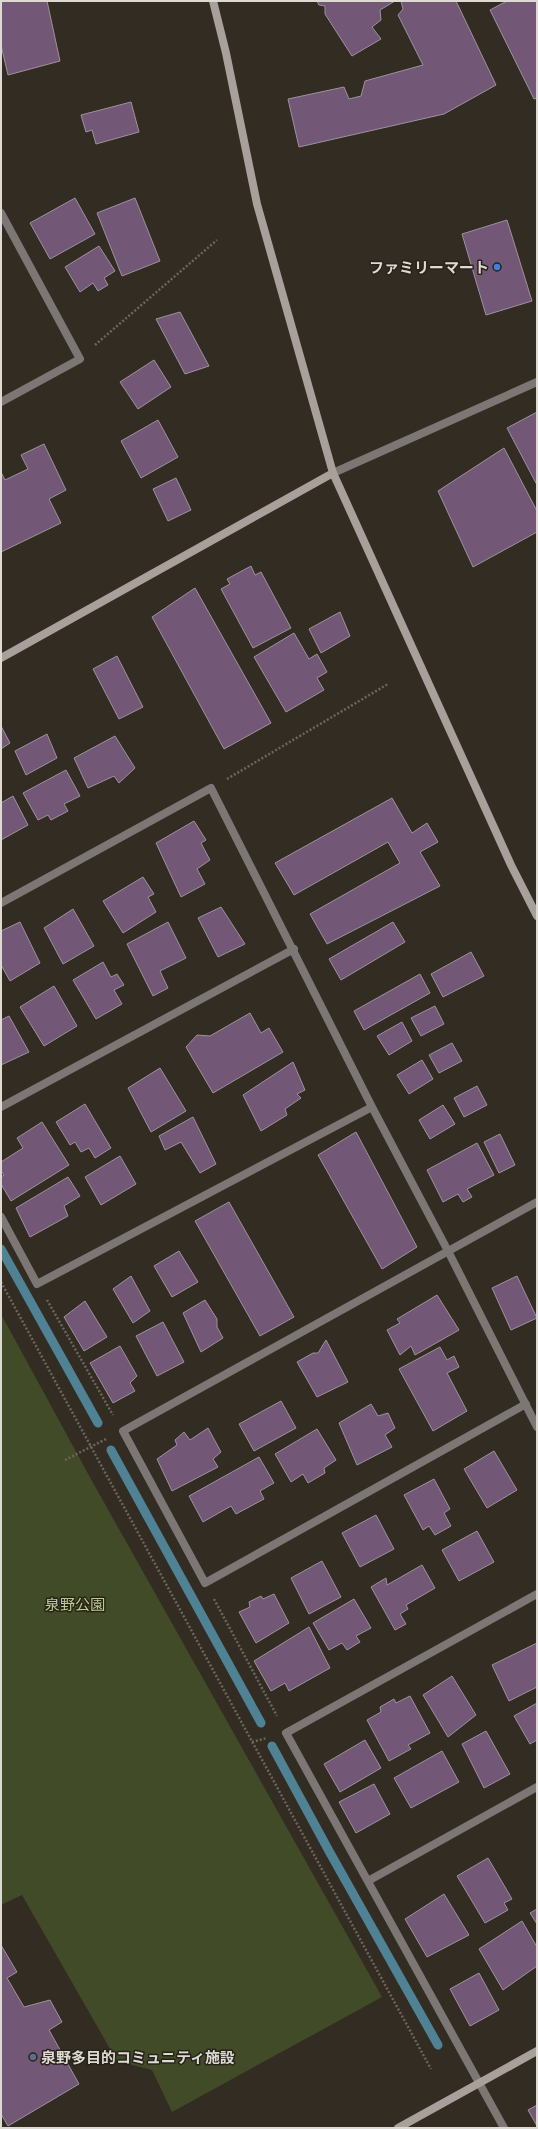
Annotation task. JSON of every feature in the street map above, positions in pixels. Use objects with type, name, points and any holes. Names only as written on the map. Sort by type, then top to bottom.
[{"type":"street","points":[[213,1],[226,53],[257,204],[333,473],[511,865],[537,916]]},
{"type":"street","points":[[1,213],[80,359],[1,402]]},
{"type":"street","points":[[1,658],[333,473],[537,382]]},
{"type":"street","points":[[1,903],[211,788],[294,949],[372,1107],[448,1251],[537,1427]]},
{"type":"street","points":[[1,1107],[294,949]]},
{"type":"street","points":[[1,1217],[38,1284],[372,1107]]},
{"type":"street","points":[[526,1404],[205,1583],[122,1431],[537,1202]]},
{"type":"street","points":[[504,2128],[480,2082],[286,1733],[537,1594]]},
{"type":"street","points":[[368,1881],[537,1787]]},
{"type":"street","points":[[398,2128],[537,2051]]},
{"type":"path","points":[[80,359],[217,240]]},
{"type":"path","points":[[211,788],[388,684]]},
{"type":"path","points":[[1,1282],[431,2069]]},
{"type":"path","points":[[38,1284],[122,1431],[65,1460]]},
{"type":"path","points":[[205,1583],[286,1733]]},
{"type":"green space","name":"泉野公園","points":[[1,1314],[92,1481],[382,1997],[172,2112],[152,2070],[117,2061],[22,1895],[1,1905]]},
{"type":"building","points":[[1,1],[47,1],[60,61],[8,75],[1,45]]},
{"type":"building","points":[[317,1],[395,1],[380,10],[381,20],[372,27],[381,39],[352,56],[325,14],[325,6],[319,5]]},
{"type":"building","points":[[401,1],[456,1],[496,85],[444,114],[299,147],[288,99],[344,87],[349,99],[361,96],[365,81],[423,65],[398,15],[403,9]]},
{"type":"building","points":[[507,1],[537,1],[537,98],[534,99],[490,10]]},
{"type":"building","points":[[131,102],[139,132],[96,144],[92,130],[86,132],[81,115]]},
{"type":"building","points":[[75,198],[95,234],[50,259],[30,223]]},
{"type":"building","points":[[135,198],[160,261],[122,276],[97,213]]},
{"type":"building","name":"ファミリーマート","points":[[507,220],[532,301],[486,315],[462,234]]},
{"type":"building","points":[[99,246],[115,271],[104,278],[108,285],[98,291],[93,283],[80,292],[65,267]]},
{"type":"building","points":[[180,312],[209,366],[185,374],[156,319]]},
{"type":"building","points":[[154,360],[171,387],[138,409],[120,382]]},
{"type":"building","points":[[537,412],[537,485],[507,428]]},
{"type":"building","points":[[158,420],[178,457],[141,478],[121,441]]},
{"type":"building","points":[[44,444],[66,490],[49,499],[61,523],[1,552],[1,472],[5,480],[28,469],[21,455]]},
{"type":"building","points":[[504,448],[537,511],[537,532],[473,567],[438,491]]},
{"type":"building","points":[[176,478],[191,510],[168,521],[153,489]]},
{"type":"building","points":[[251,566],[255,575],[261,572],[291,628],[253,648],[221,589],[230,584],[227,579]]},
{"type":"building","points":[[195,588],[271,723],[224,749],[152,617]]},
{"type":"building","points":[[340,612],[350,636],[321,653],[309,629]]},
{"type":"building","points":[[294,633],[309,659],[317,654],[327,672],[317,678],[324,690],[286,712],[254,657]]},
{"type":"building","points":[[117,656],[143,707],[119,719],[93,669]]},
{"type":"building","points":[[1,726],[10,743],[1,749]]},
{"type":"building","points":[[47,734],[57,758],[26,775],[15,751]]},
{"type":"building","points":[[115,736],[135,768],[119,783],[114,776],[88,788],[74,758]]},
{"type":"building","points":[[66,770],[80,796],[64,804],[68,811],[51,820],[48,815],[38,820],[23,793]]},
{"type":"building","points":[[13,796],[28,825],[1,840],[1,803]]},
{"type":"building","points":[[392,798],[412,833],[427,823],[438,842],[420,852],[440,886],[327,944],[310,914],[400,863],[388,842],[294,895],[275,863]]},
{"type":"building","points":[[194,821],[206,840],[201,843],[210,860],[197,869],[205,884],[181,897],[156,843]]},
{"type":"building","points":[[143,877],[154,894],[148,897],[156,912],[123,933],[103,901]]},
{"type":"building","points":[[221,907],[245,944],[218,957],[198,918]]},
{"type":"building","points":[[73,909],[94,946],[63,964],[44,928]]},
{"type":"building","points":[[20,922],[40,963],[10,981],[1,965],[1,931]]},
{"type":"building","points":[[168,922],[186,958],[160,971],[168,988],[153,996],[127,944]]},
{"type":"building","points":[[393,922],[405,942],[341,980],[329,959]]},
{"type":"building","points":[[471,952],[484,976],[443,997],[431,974]]},
{"type":"building","points":[[103,962],[111,977],[117,974],[124,985],[114,990],[122,1004],[96,1019],[73,980]]},
{"type":"building","points":[[420,974],[430,993],[364,1030],[354,1011]]},
{"type":"building","points":[[54,986],[77,1026],[44,1046],[20,1007]]},
{"type":"building","points":[[435,1006],[444,1024],[421,1036],[411,1018]]},
{"type":"building","points":[[250,1013],[261,1033],[269,1028],[283,1052],[213,1093],[186,1047],[197,1035],[210,1036]]},
{"type":"building","points":[[9,1016],[29,1052],[1,1065],[1,1020]]},
{"type":"building","points":[[402,1022],[412,1041],[389,1055],[377,1036]]},
{"type":"building","points":[[452,1043],[462,1061],[439,1073],[429,1055]]},
{"type":"building","points":[[422,1060],[433,1079],[409,1094],[397,1075]]},
{"type":"building","points":[[293,1062],[305,1090],[297,1094],[301,1098],[285,1109],[287,1115],[261,1131],[243,1095]]},
{"type":"building","points":[[160,1068],[186,1111],[151,1132],[128,1088]]},
{"type":"building","points":[[477,1086],[487,1105],[464,1117],[454,1098]]},
{"type":"building","points":[[85,1104],[111,1148],[95,1158],[89,1148],[81,1152],[75,1142],[70,1145],[56,1122]]},
{"type":"building","points":[[443,1105],[455,1124],[430,1139],[419,1120]]},
{"type":"building","points":[[193,1117],[216,1164],[200,1173],[181,1142],[165,1150],[159,1136]]},
{"type":"building","points":[[42,1122],[69,1165],[11,1201],[1,1184],[1,1177],[4,1175],[1,1171],[1,1162],[23,1148],[17,1138]]},
{"type":"building","points":[[356,1132],[417,1247],[382,1269],[318,1155]]},
{"type":"building","points":[[500,1134],[515,1165],[499,1173],[484,1142]]},
{"type":"building","points":[[477,1143],[494,1175],[467,1189],[472,1197],[463,1202],[458,1194],[443,1202],[427,1170]]},
{"type":"building","points":[[120,1156],[136,1184],[101,1205],[85,1177]]},
{"type":"building","points":[[68,1177],[80,1196],[64,1206],[68,1216],[30,1237],[16,1208]]},
{"type":"building","points":[[229,1202],[294,1317],[260,1336],[195,1221]]},
{"type":"building","points":[[179,1251],[198,1282],[172,1297],[154,1266]]},
{"type":"building","points":[[131,1276],[150,1311],[133,1323],[113,1289]]},
{"type":"building","points":[[517,1276],[537,1318],[511,1330],[492,1288]]},
{"type":"building","points":[[437,1295],[459,1330],[415,1355],[411,1346],[400,1355],[387,1330],[400,1323],[397,1319]]},
{"type":"building","points":[[205,1300],[217,1319],[217,1327],[223,1338],[201,1352],[183,1313]]},
{"type":"building","points":[[85,1301],[107,1337],[84,1351],[64,1317]]},
{"type":"building","points":[[163,1322],[184,1362],[157,1376],[136,1336]]},
{"type":"building","points":[[326,1340],[348,1382],[317,1397],[297,1362],[313,1353],[318,1353]]},
{"type":"building","points":[[120,1346],[137,1376],[130,1383],[135,1391],[113,1403],[90,1363]]},
{"type":"building","points":[[440,1347],[447,1360],[454,1356],[459,1367],[447,1373],[467,1411],[433,1431],[399,1369]]},
{"type":"building","points":[[281,1401],[296,1428],[254,1451],[239,1424]]},
{"type":"building","points":[[371,1404],[378,1416],[388,1413],[395,1428],[385,1435],[392,1447],[357,1465],[339,1423]]},
{"type":"building","points":[[208,1428],[221,1452],[213,1459],[218,1467],[172,1491],[157,1459],[177,1445],[175,1440],[184,1432],[190,1440]]},
{"type":"building","points":[[317,1429],[336,1460],[324,1468],[325,1473],[308,1483],[303,1474],[291,1482],[275,1454]]},
{"type":"building","points":[[494,1451],[517,1490],[487,1508],[464,1469]]},
{"type":"building","points":[[259,1457],[274,1483],[260,1491],[264,1499],[236,1514],[231,1506],[203,1522],[189,1496]]},
{"type":"building","points":[[434,1479],[450,1509],[444,1513],[451,1526],[435,1535],[429,1526],[423,1530],[404,1495]]},
{"type":"building","points":[[376,1515],[394,1549],[360,1567],[342,1533]]},
{"type":"building","points":[[477,1531],[494,1562],[459,1581],[442,1550]]},
{"type":"building","points":[[322,1561],[341,1597],[309,1614],[291,1578]]},
{"type":"building","points":[[422,1565],[435,1588],[406,1605],[408,1609],[400,1614],[406,1624],[395,1630],[371,1587],[386,1578],[387,1585]]},
{"type":"building","points":[[274,1594],[289,1623],[256,1643],[239,1612],[250,1607],[249,1602],[261,1596],[263,1599]]},
{"type":"building","points":[[354,1599],[371,1628],[356,1636],[360,1642],[347,1650],[342,1643],[329,1650],[313,1623]]},
{"type":"building","points":[[309,1627],[330,1668],[289,1691],[285,1683],[271,1691],[254,1661]]},
{"type":"building","points":[[537,1643],[537,1687],[509,1701],[492,1665]]},
{"type":"building","points":[[452,1676],[476,1715],[448,1737],[423,1695]]},
{"type":"building","points":[[410,1696],[430,1733],[408,1745],[411,1749],[389,1761],[367,1720],[381,1712],[380,1707],[394,1699],[396,1703]]},
{"type":"building","points":[[537,1703],[537,1740],[530,1744],[514,1716]]},
{"type":"building","points":[[486,1731],[510,1774],[484,1788],[462,1744]]},
{"type":"building","points":[[365,1740],[381,1768],[340,1792],[324,1764]]},
{"type":"building","points":[[442,1751],[459,1782],[411,1808],[394,1778]]},
{"type":"building","points":[[374,1784],[390,1814],[356,1833],[339,1802]]},
{"type":"building","points":[[488,1858],[512,1899],[504,1903],[508,1910],[485,1923],[457,1876]]},
{"type":"building","points":[[444,1894],[469,1935],[427,1957],[405,1919]]},
{"type":"building","points":[[537,1909],[537,1924],[530,1913]]},
{"type":"building","points":[[522,1921],[537,1947],[537,1966],[503,1990],[479,1949]]},
{"type":"building","name":"泉野多目的コミュニティ施設","points":[[1,1945],[17,1972],[7,1978],[24,2007],[50,2000],[62,2022],[49,2030],[79,2084],[8,2126],[1,2114]]},
{"type":"building","points":[[479,1973],[499,2010],[470,2026],[450,1989]]},
{"type":"building","points":[[537,2105],[537,2126],[528,2110]]},
{"type":"waterway","points":[[1,1249],[98,1423]]},
{"type":"waterway","points":[[111,1450],[261,1723]]},
{"type":"waterway","points":[[272,1746],[438,2045]]},
{"type":"place","name":"ファミリーマート","points":[[497,267]]},
{"type":"place","name":"泉野多目的コミュニティ施設","points":[[33,2057]]}]
